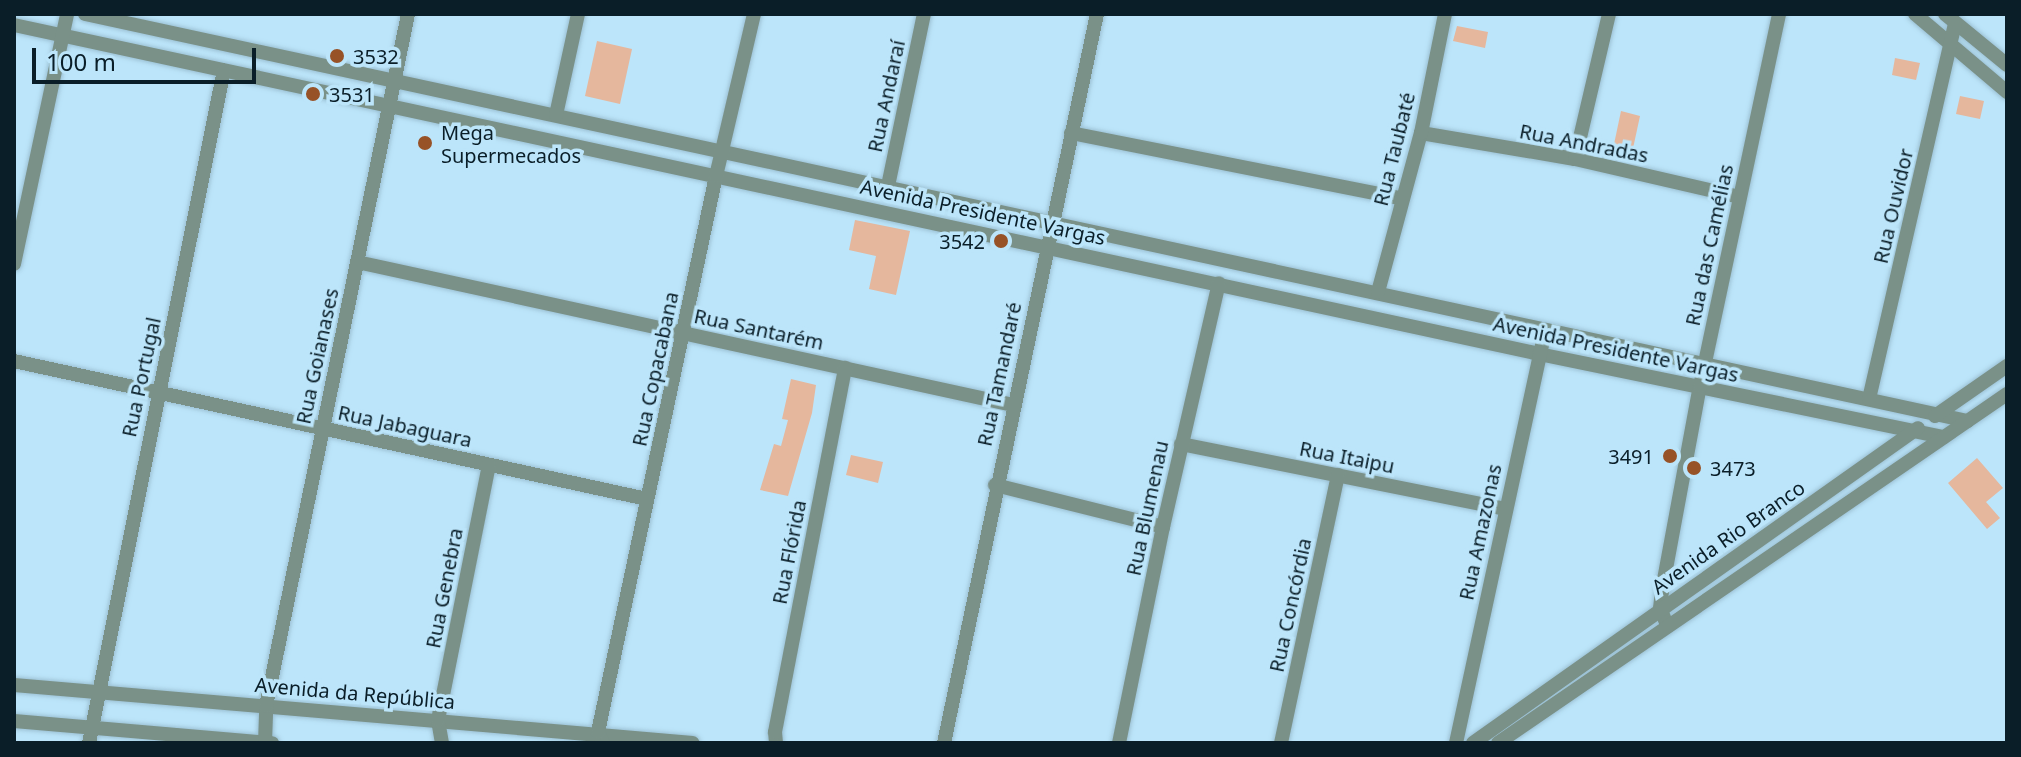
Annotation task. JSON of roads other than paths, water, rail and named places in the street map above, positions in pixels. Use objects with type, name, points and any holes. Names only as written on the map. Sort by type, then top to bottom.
[{"type":"street","points":[[14,264],[67,14]]},
{"type":"street","name":"Avenida Presidente Vargas","points":[[85,14],[1968,421]]},
{"type":"street","name":"Rua Goianases","points":[[265,743],[266,706],[408,14]]},
{"type":"street","points":[[556,115],[578,14]]},
{"type":"street","name":"Rua Copacabana","points":[[601,738],[647,499],[754,14]]},
{"type":"street","name":"Rua Andaraí","points":[[888,186],[924,14]]},
{"type":"street","name":"Rua Tamandaré","points":[[944,743],[995,485],[1097,14]]},
{"type":"street","name":"Rua Taubaté","points":[[1378,292],[1421,133],[1445,14]]},
{"type":"street","points":[[1575,159],[1609,14]]},
{"type":"street","name":"Rua das Camélias","points":[[1660,608],[1700,386],[1779,14]]},
{"type":"street","points":[[1915,14],[2007,92]]},
{"type":"street","points":[[1950,19],[2007,65]]},
{"type":"street","name":"Rua Ouvidor","points":[[1869,399],[1950,45],[1950,19]]},
{"type":"street","name":"Avenida Presidente Vargas","points":[[14,25],[1539,354],[1944,437]]},
{"type":"street","name":"Rua Portugal","points":[[89,743],[95,728],[97,692],[224,70]]},
{"type":"street","points":[[1071,133],[1403,199]]},
{"type":"street","name":"Rua Andradas","points":[[1421,133],[1575,159],[1739,197]]},
{"type":"street","points":[[14,184],[30,187]]},
{"type":"street","name":"Rua Santarém","points":[[357,262],[1013,405]]},
{"type":"street","name":"Rua Blumenau","points":[[1119,743],[1181,444],[1219,283]]},
{"type":"street","name":"Rua Amazonas","points":[[1456,743],[1545,330]]},
{"type":"street","name":"Rua Jabaguara","points":[[14,361],[647,499]]},
{"type":"street","name":"Avenida Rio Branco","points":[[1473,743],[1660,608],[2007,366]]},
{"type":"street","name":"Rua Flórida","points":[[776,743],[775,732],[845,368]]},
{"type":"street","name":"Avenida Rio Branco","points":[[1498,743],[2007,394]]},
{"type":"street","name":"Rua Itaipu","points":[[1181,444],[1505,509]]},
{"type":"street","name":"Rua Genebra","points":[[438,720],[489,465]]},
{"type":"street","name":"Rua Concórdia","points":[[1281,743],[1338,475]]},
{"type":"street","points":[[995,485],[1163,527]]},
{"type":"street","points":[[1660,608],[1667,625]]},
{"type":"street","name":"Avenida da República","points":[[14,685],[438,720],[601,738],[693,743]]},
{"type":"street","points":[[438,720],[442,743]]},
{"type":"street","points":[[14,721],[272,743]]},
{"type":"place","name":"3532","points":[[337,56]]},
{"type":"place","name":"3531","points":[[313,94]]},
{"type":"place","name":"Mega Supermecados","points":[[425,143]]},
{"type":"place","name":"3542","points":[[1001,241]]},
{"type":"place","name":"3491","points":[[1670,456]]},
{"type":"place","name":"3473","points":[[1694,468]]}]
